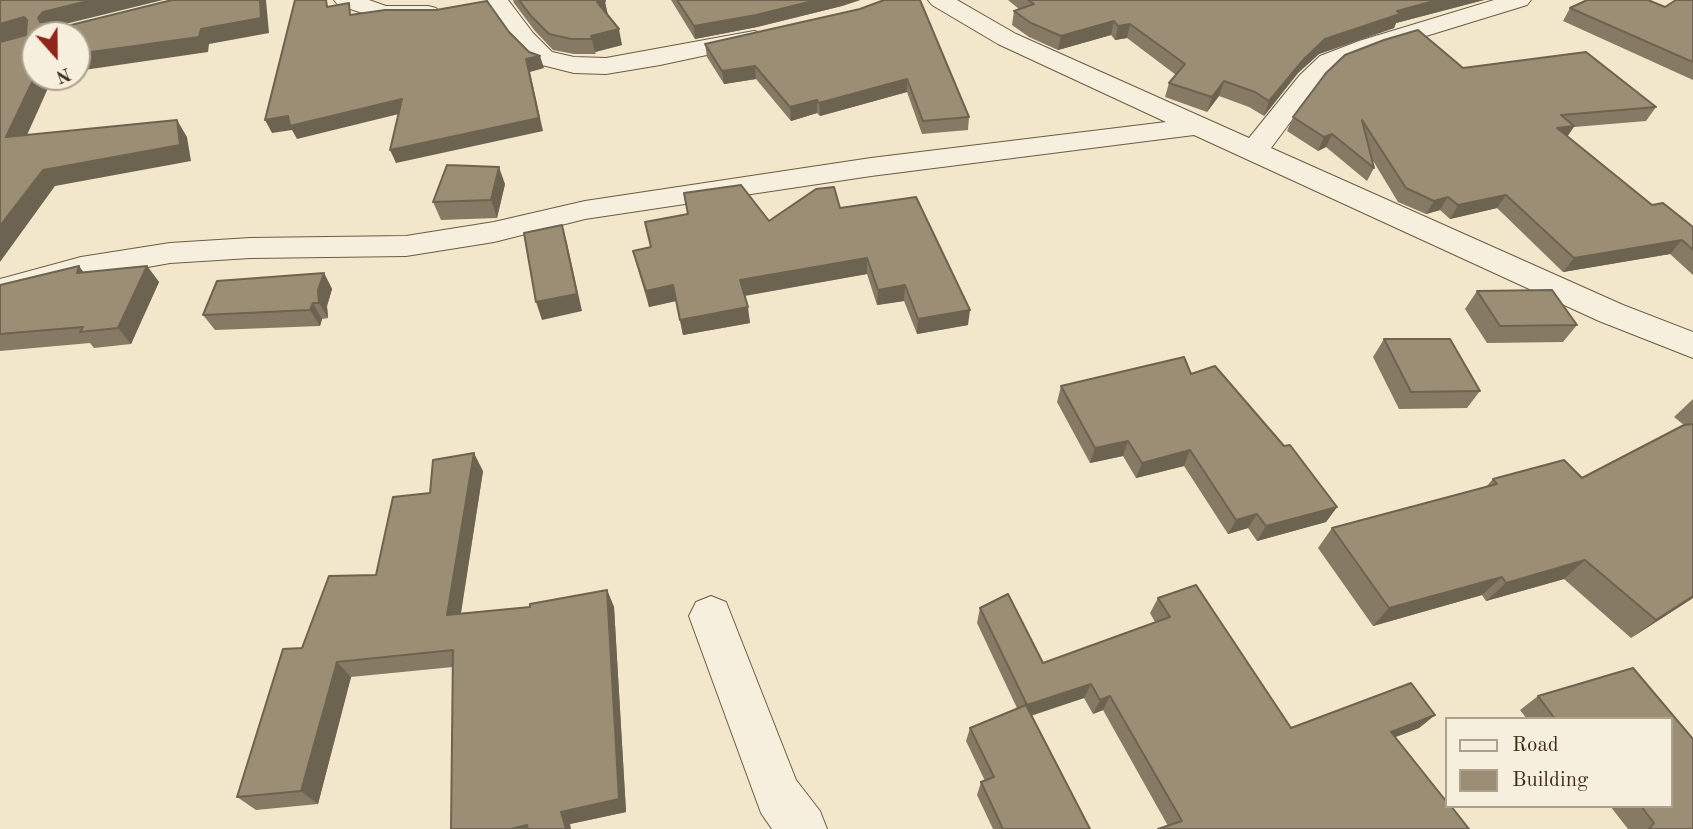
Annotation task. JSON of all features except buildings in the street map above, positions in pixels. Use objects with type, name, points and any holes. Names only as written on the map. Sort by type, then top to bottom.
[{"type":"street","points":[[346,0],[384,13],[481,5],[524,38],[542,58],[574,65],[606,65],[660,57],[771,34]]},
{"type":"street","points":[[940,0],[1007,40],[1611,313],[1693,346]]},
{"type":"street","points":[[1254,151],[1309,80],[1329,61],[1368,46],[1519,0]]},
{"type":"street","points":[[0,290],[81,268],[170,253],[250,248],[406,246],[494,232],[586,211],[844,171],[1198,126]]},
{"type":"street","points":[[711,616],[778,796],[802,829]]}]
